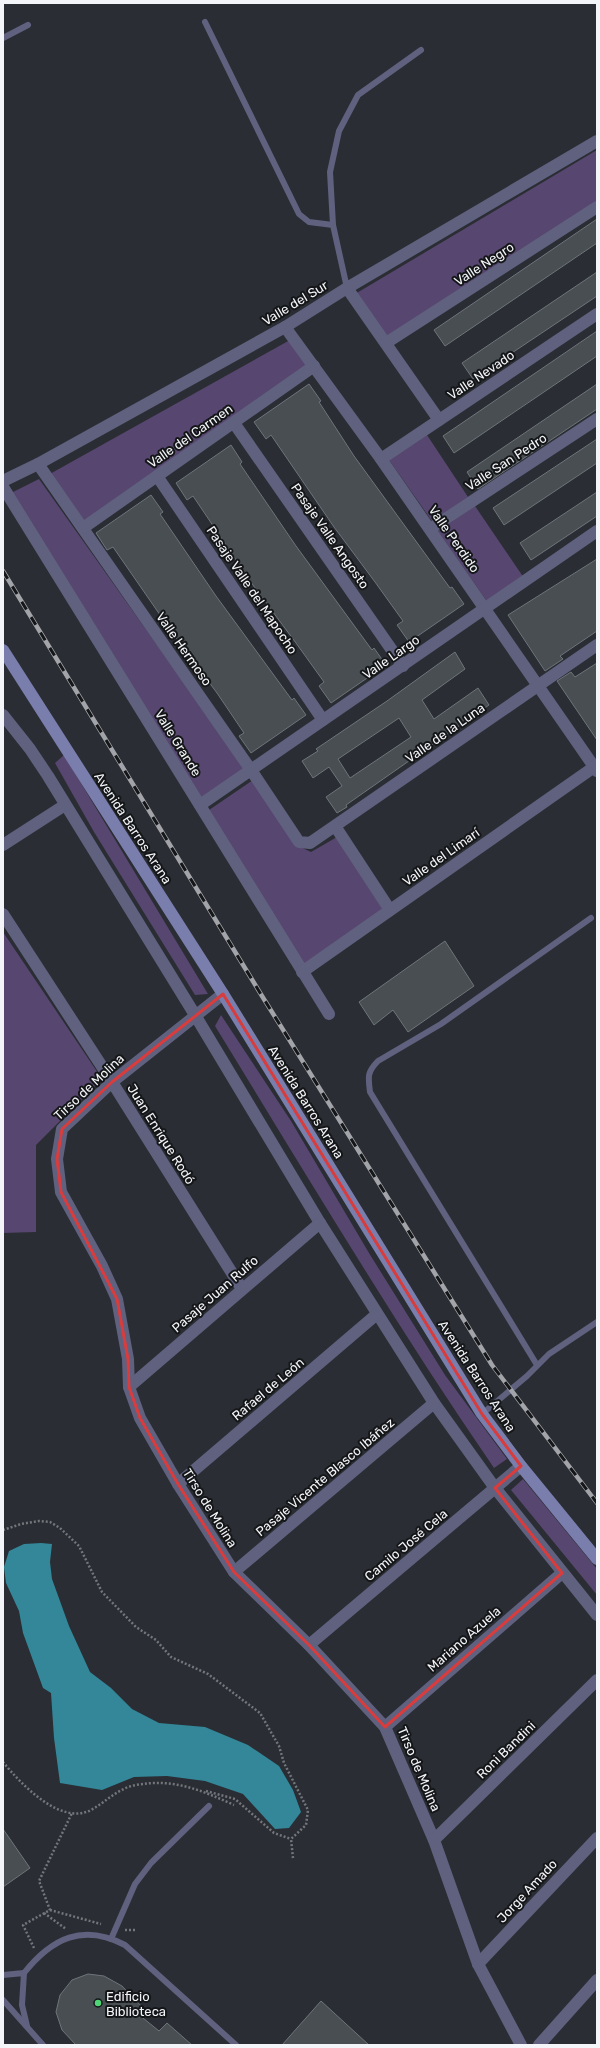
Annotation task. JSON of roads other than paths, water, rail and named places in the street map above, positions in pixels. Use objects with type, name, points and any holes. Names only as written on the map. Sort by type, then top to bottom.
[{"type":"main road","name":"Avenida Barros Arana","points":[[3,650],[223,994],[482,1414],[521,1466],[597,1559]]},
{"type":"street","name":"Valle del Sur","points":[[3,481],[38,464],[285,327],[348,288],[597,141]]},
{"type":"street","name":"Valle Negro","points":[[386,344],[597,208]]},
{"type":"street","points":[[348,288],[439,420]]},
{"type":"street","name":"Valle Nevado","points":[[381,459],[597,314]]},
{"type":"street","name":"Valle Perdido","points":[[285,327],[381,459],[596,768]]},
{"type":"street","name":"Valle del Carmen","points":[[82,528],[314,366]]},
{"type":"street","name":"Valle San Pedro","points":[[430,529],[597,419]]},
{"type":"street","name":"Pasaje Valle Angosto","points":[[234,423],[403,666]]},
{"type":"street","name":"Valle Hermoso","points":[[38,464],[251,770],[299,842],[310,843]]},
{"type":"street","name":"Pasaje Valle del Mapocho","points":[[157,476],[323,720]]},
{"type":"street","name":"Valle Grande","points":[[3,487],[329,1014]]},
{"type":"street","name":"Valle Largo","points":[[200,805],[597,531]]},
{"type":"street","name":"Valle de la Luna","points":[[310,843],[597,645]]},
{"type":"street","points":[[3,716],[30,749],[195,1015],[320,1223],[434,1403],[495,1488],[597,1615]]},
{"type":"street","name":"Valle del Limarí","points":[[302,972],[596,768]]},
{"type":"street","points":[[3,845],[65,805]]},
{"type":"street","points":[[335,826],[390,910]]},
{"type":"street","name":"Juan Enrique Rodó","points":[[3,914],[112,1082],[242,1289]]},
{"type":"street","name":"Tirso de Molina","points":[[223,994],[112,1082],[62,1129],[59,1144],[58,1170],[61,1192],[102,1266],[117,1299],[128,1359],[129,1387],[140,1418],[178,1484],[234,1572],[309,1645],[385,1726],[434,1840],[478,1964],[521,2045]]},
{"type":"street","name":"Pasaje Juan Rulfo","points":[[129,1387],[320,1223]]},
{"type":"street","name":"Rafael de León","points":[[178,1484],[377,1314]]},
{"type":"street","name":"Pasaje Vicente Blasco Ibáñez","points":[[234,1572],[434,1403]]},
{"type":"street","name":"Camilo José Cela","points":[[309,1645],[521,1466]]},
{"type":"street","name":"Mariano Azuela","points":[[385,1726],[562,1573]]},
{"type":"street","name":"Roni Bandini","points":[[434,1840],[597,1680]]},
{"type":"street","name":"Jorge Amado","points":[[478,1964],[597,1838]]},
{"type":"street","points":[[539,2045],[597,1980]]},
{"type":"lane","points":[[205,22],[299,214],[309,222],[333,225]]},
{"type":"lane","points":[[3,38],[28,25]]},
{"type":"lane","points":[[348,288],[333,225],[330,172],[339,131],[358,95],[421,50]]},
{"type":"lane","points":[[537,1365],[370,1092],[368,1080],[370,1069],[378,1061],[441,1024],[591,918]]},
{"type":"lane","points":[[482,1414],[549,1354],[597,1322]]},
{"type":"lane","points":[[111,1939],[135,1884],[151,1863],[208,1806]]},
{"type":"lane","points":[[27,2026],[22,2006],[24,1973],[37,1957],[59,1942],[75,1936],[99,1936],[125,1945],[236,2045]]},
{"type":"lane","points":[[3,1975],[24,1973]]},
{"type":"lane","points":[[3,2000],[43,2045]]},
{"type":"water","points":[[24,1544],[52,1544],[50,1562],[52,1579],[69,1626],[90,1672],[111,1688],[132,1709],[159,1723],[205,1727],[248,1745],[279,1766],[293,1790],[301,1812],[289,1828],[275,1829],[243,1794],[205,1781],[167,1776],[134,1777],[102,1790],[60,1783],[54,1738],[51,1693],[43,1688],[23,1633],[19,1611],[6,1583],[4,1567],[9,1551]]},
{"type":"railway","points":[[3,571],[262,996],[492,1365],[597,1503]]},
{"type":"place","name":"Edificio Biblioteca","points":[[98,2003]]}]
